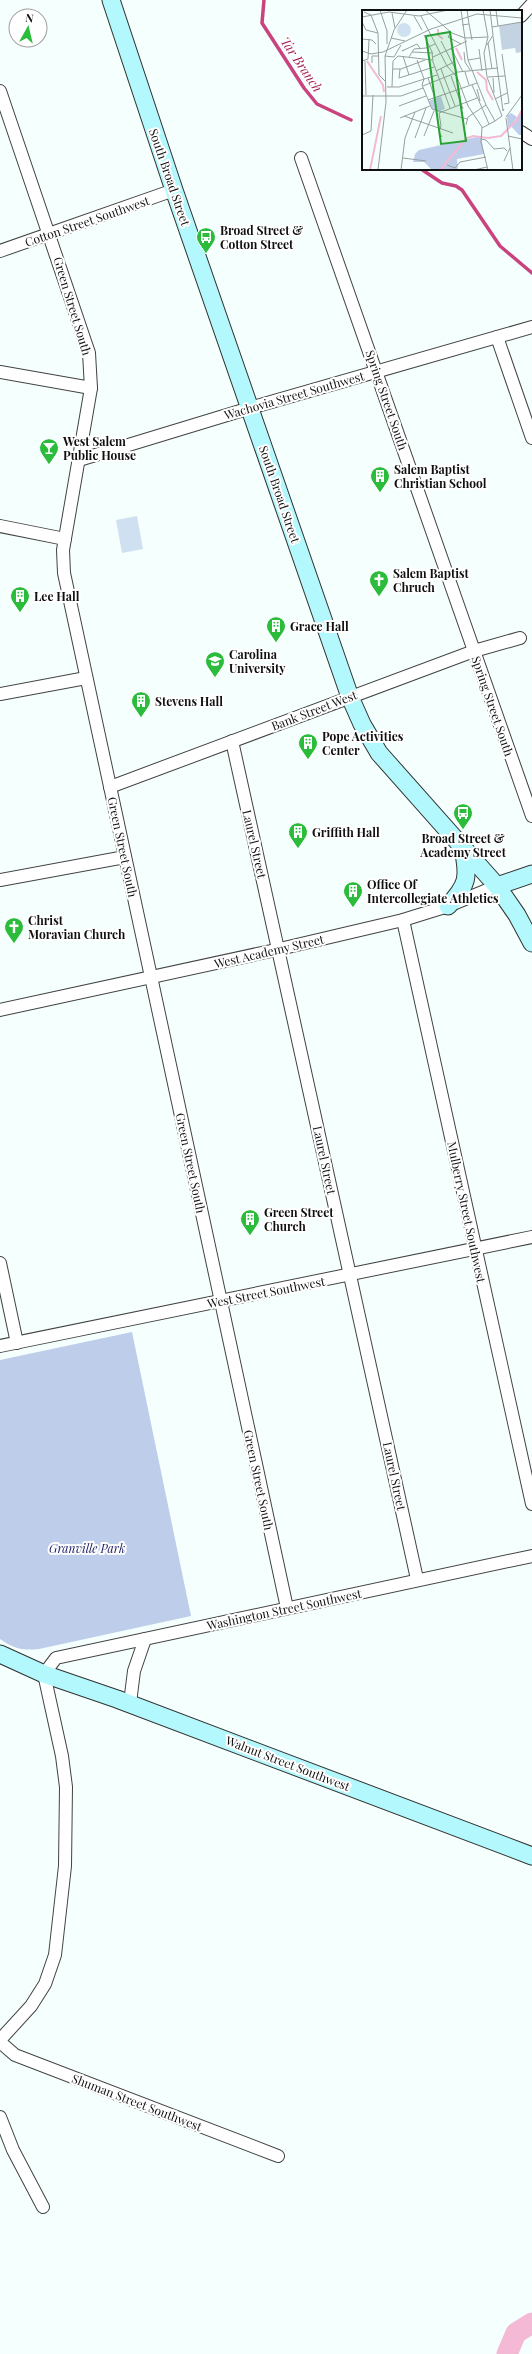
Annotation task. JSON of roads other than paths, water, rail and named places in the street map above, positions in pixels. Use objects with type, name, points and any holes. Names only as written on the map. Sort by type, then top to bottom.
[{"type":"street","name":"South Broad Street","points":[[111,0],[174,190],[350,696],[362,724],[379,753],[497,886],[517,915],[532,943]]},
{"type":"street","points":[[522,15],[532,4]]},
{"type":"street","name":"Green Street South","points":[[0,91],[85,338],[91,365],[91,388],[65,539],[64,573],[287,1608]]},
{"type":"street","points":[[522,133],[532,139]]},
{"type":"street","name":"Spring Street South","points":[[301,158],[532,816]]},
{"type":"street","name":"Cotton Street Southwest","points":[[0,251],[174,190]]},
{"type":"street","name":"Wachovia Street Southwest","points":[[79,460],[250,408],[532,327]]},
{"type":"street","points":[[497,337],[532,438]]},
{"type":"street","points":[[0,372],[91,388]]},
{"type":"street","points":[[0,526],[65,539]]},
{"type":"street","name":"Bank Street West","points":[[110,787],[350,696],[474,651],[520,638]]},
{"type":"street","points":[[0,694],[86,678]]},
{"type":"street","name":"Laurel Street","points":[[232,741],[417,1579]]},
{"type":"street","points":[[448,906],[461,893],[467,877],[463,849]]},
{"type":"street","points":[[0,880],[125,857]]},
{"type":"street","name":"West Academy Street","points":[[0,1010],[279,950],[403,920],[448,906],[497,886],[532,874]]},
{"type":"street","name":"Mulberry Street Southwest","points":[[403,920],[532,1504]]},
{"type":"street","name":"West Street Southwest","points":[[0,1346],[475,1250],[532,1237]]},
{"type":"street","points":[[0,1263],[17,1342]]},
{"type":"street","name":"Washington Street Southwest","points":[[44,1674],[56,1658],[417,1579],[532,1556]]},
{"type":"street","points":[[130,1704],[134,1671],[145,1639]]},
{"type":"street","name":"Walnut Street Southwest","points":[[0,1654],[44,1674],[130,1704],[532,1856]]},
{"type":"street","points":[[0,2041],[31,2006],[45,1984],[55,1955],[65,1866],[66,1787],[62,1756],[44,1674]]},
{"type":"street","name":"Shuman Street Southwest","points":[[0,2041],[15,2055],[278,2156]]},
{"type":"street","points":[[0,2117],[13,2150],[43,2207]]},
{"type":"waterway","name":"Tar Branch","points":[[264,0],[262,23],[304,88],[317,104],[351,120]]},
{"type":"waterway","name":"Tar Branch","points":[[422,170],[442,183],[456,186],[462,190],[500,246],[532,273]]},
{"type":"waterway","points":[[507,2354],[516,2333],[532,2323]]},
{"type":"place","name":"Broad Street & Cotton Street","points":[[206,254]]},
{"type":"place","name":"West Salem Public House","points":[[49,465]]},
{"type":"place","name":"Salem Baptist Christian School","points":[[380,493]]},
{"type":"place","name":"Salem Baptist Chruch","points":[[379,597]]},
{"type":"place","name":"Lee Hall","points":[[20,613]]},
{"type":"place","name":"Grace Hall","points":[[276,643]]},
{"type":"place","name":"Carolina University","points":[[215,678]]},
{"type":"place","name":"Stevens Hall","points":[[141,718]]},
{"type":"place","name":"Pope Activities Center","points":[[308,760]]},
{"type":"place","name":"Broad Street & Academy Street","points":[[463,830]]},
{"type":"place","name":"Griffith Hall","points":[[298,849]]},
{"type":"place","name":"Office Of Intercollegiate Athletics","points":[[353,908]]},
{"type":"place","name":"Christ Moravian Church","points":[[14,944]]},
{"type":"place","name":"Green Street Church","points":[[250,1236]]},
{"type":"park label","name":"Granville Park","points":[[87,1548]]}]
